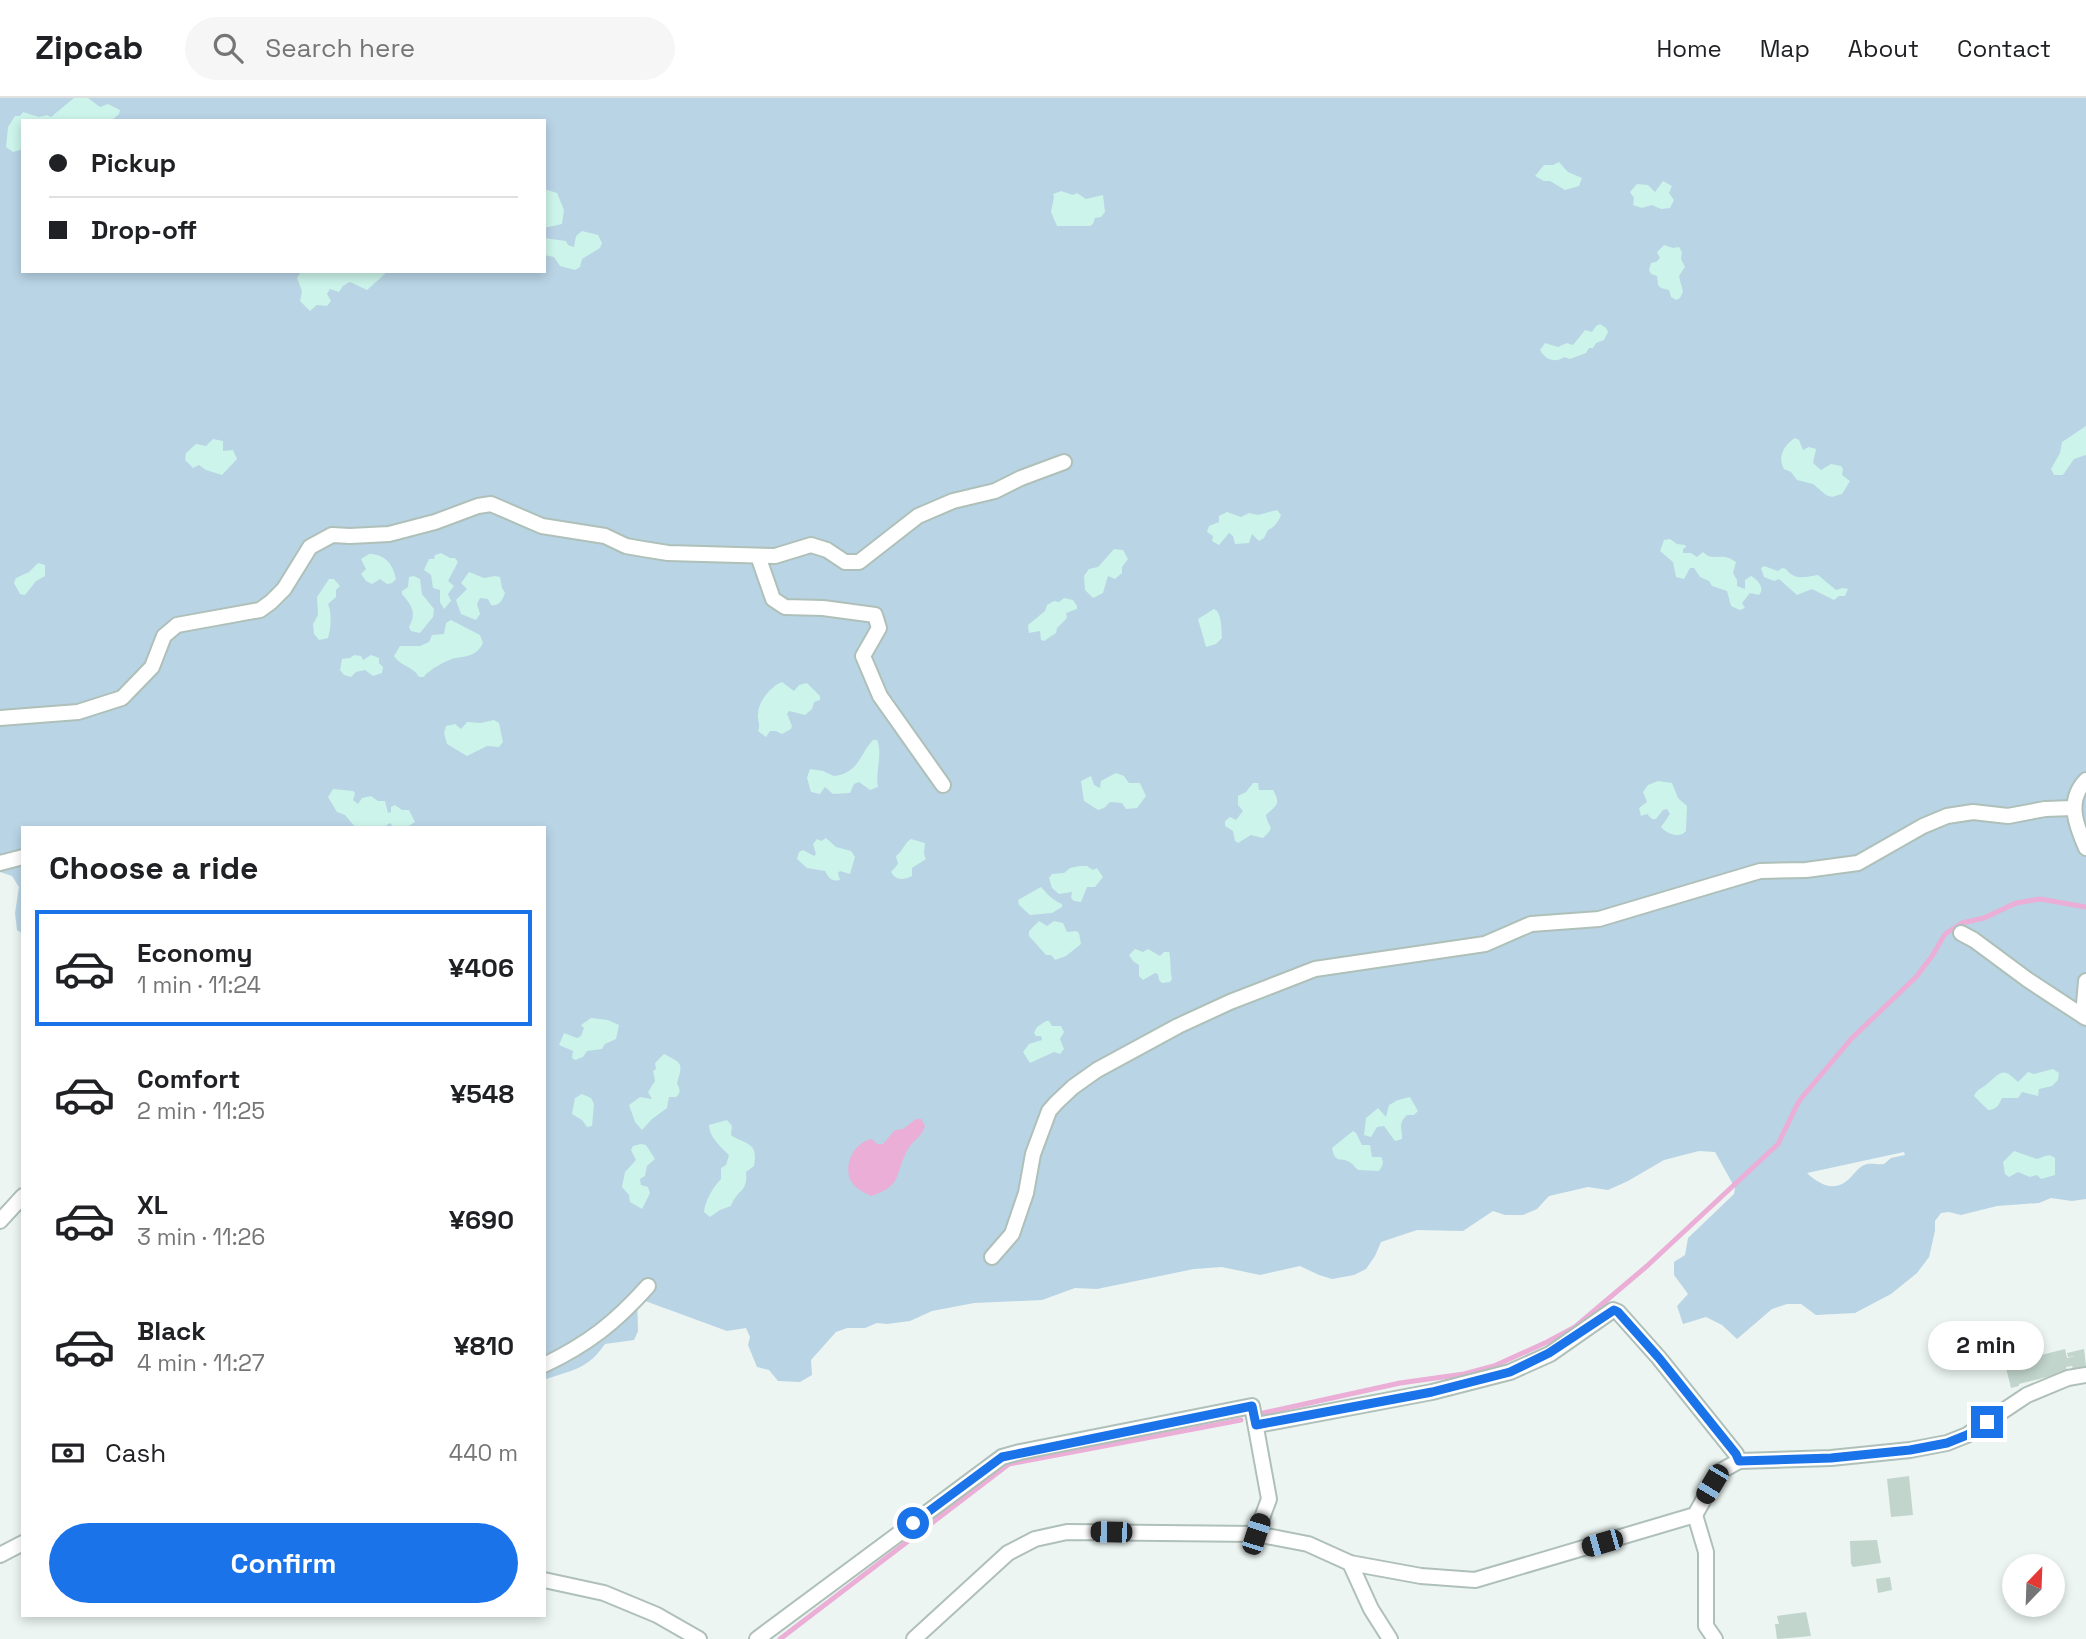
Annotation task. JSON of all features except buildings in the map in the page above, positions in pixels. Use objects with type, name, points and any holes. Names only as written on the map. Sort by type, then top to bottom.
[{"type":"street","points":[[0,718],[78,712],[122,698],[152,667],[164,636],[177,625],[260,610],[284,589],[310,547],[332,535],[350,536],[406,530],[491,504],[542,526],[606,536],[626,546],[668,553],[775,556],[811,545],[827,550],[845,562],[859,562],[918,516],[953,501],[995,491],[1064,462]]},
{"type":"street","points":[[758,556],[773,599],[785,607],[875,615],[879,628],[863,656],[867,670],[880,696],[943,785]]},
{"type":"street","points":[[2086,780],[2081,785],[2073,808],[2079,837],[2086,848]]},
{"type":"street","points":[[992,1257],[1012,1234],[1026,1194],[1033,1154],[1049,1111],[1056,1102],[1097,1070],[1178,1026],[1243,997],[1315,969],[1485,944],[1531,924],[1599,919],[1760,871],[1806,870],[1858,863],[1923,826],[1947,816],[1973,812],[2008,816],[2045,809],[2073,808]]},
{"type":"street","points":[[0,863],[21,858]]},
{"type":"street","points":[[1961,933],[2085,1017]]},
{"type":"street","points":[[2085,1017],[2086,981]]},
{"type":"street","points":[[0,1221],[21,1198]]},
{"type":"street","points":[[546,1364],[598,1335],[648,1286]]},
{"type":"street","points":[[1256,1425],[1432,1392],[1510,1372],[1549,1353],[1614,1310],[1659,1358],[1739,1461]]},
{"type":"street","points":[[914,1639],[1009,1553],[1035,1539],[1067,1532],[1256,1534],[1308,1544],[1350,1563],[1421,1576],[1475,1580],[1695,1515],[1719,1472],[1739,1461],[1831,1458],[1910,1450],[1947,1443],[1967,1435],[2027,1395],[2068,1378],[2086,1375]]},
{"type":"street","points":[[757,1639],[1002,1457],[1252,1406],[1269,1499],[1256,1534]]},
{"type":"street","points":[[1695,1515],[1706,1552],[1706,1626],[1715,1639]]},
{"type":"street","points":[[0,1555],[21,1544]]},
{"type":"street","points":[[1350,1563],[1371,1609],[1390,1639]]},
{"type":"street","points":[[546,1580],[604,1593],[657,1615],[699,1639]]},
{"type":"shaded area","points":[[0,98],[2086,98],[2086,1199],[2072,1201],[2051,1198],[2039,1203],[1997,1206],[1961,1215],[1941,1213],[1935,1221],[1929,1257],[1917,1273],[1891,1294],[1855,1313],[1816,1315],[1801,1304],[1787,1304],[1772,1309],[1737,1339],[1722,1325],[1706,1317],[1683,1324],[1677,1306],[1688,1294],[1674,1275],[1674,1262],[1685,1255],[1688,1238],[1734,1194],[1735,1188],[1715,1152],[1699,1151],[1664,1160],[1608,1190],[1588,1187],[1549,1196],[1537,1209],[1523,1215],[1505,1215],[1493,1211],[1463,1231],[1417,1230],[1381,1242],[1366,1269],[1354,1275],[1332,1279],[1300,1266],[1260,1275],[1222,1267],[1194,1269],[1097,1289],[1075,1288],[1042,1300],[974,1303],[932,1311],[910,1321],[847,1328],[836,1332],[811,1360],[812,1375],[800,1382],[778,1381],[769,1370],[757,1367],[748,1345],[750,1337],[746,1328],[727,1331],[637,1298],[638,1331],[634,1340],[605,1344],[585,1364],[546,1379],[546,826],[21,826],[21,933],[17,930],[15,913],[19,887],[12,876],[0,872]],"holes":[[[1904,1152],[1905,1155],[1891,1158],[1884,1164],[1864,1165],[1839,1185],[1822,1184],[1807,1173]]]},
{"type":"shaded area","points":[[916,1119],[921,1119],[925,1126],[908,1149],[894,1183],[871,1196],[856,1187],[850,1179],[849,1166],[856,1148],[872,1139],[877,1144],[883,1144],[895,1130],[903,1129]]},
{"type":"sand","points":[[74,98],[88,98],[100,107],[108,104],[120,110],[113,119],[21,119],[21,150],[13,152],[6,147],[8,127],[15,116],[20,116],[23,112],[39,117],[51,117]]},
{"type":"sand","points":[[1559,162],[1568,172],[1582,178],[1579,186],[1565,190],[1535,176],[1544,165]]},
{"type":"sand","points":[[1663,181],[1672,186],[1669,193],[1674,200],[1670,208],[1661,209],[1652,205],[1642,208],[1633,205],[1634,198],[1630,192],[1637,184],[1648,185],[1655,192]]},
{"type":"sand","points":[[546,190],[557,193],[564,210],[562,224],[546,228]]},
{"type":"sand","points":[[1061,191],[1073,195],[1077,193],[1086,199],[1103,195],[1105,212],[1101,217],[1095,218],[1090,226],[1057,226],[1051,212],[1053,194]]},
{"type":"sand","points":[[582,231],[598,235],[602,243],[600,248],[582,259],[580,267],[575,270],[560,266],[554,257],[546,255],[546,238],[566,241],[574,247],[576,236]]},
{"type":"sand","points":[[1664,245],[1679,247],[1682,252],[1681,259],[1685,267],[1679,276],[1683,292],[1676,300],[1671,297],[1669,290],[1658,285],[1657,276],[1649,270],[1651,263],[1660,258],[1657,252]]},
{"type":"sand","points":[[300,273],[385,273],[367,290],[350,282],[339,292],[330,289],[327,294],[331,301],[327,306],[317,305],[310,311],[300,301],[302,291],[297,278]]},
{"type":"sand","points":[[1600,324],[1608,332],[1604,340],[1589,348],[1586,353],[1570,359],[1564,357],[1554,360],[1547,358],[1540,350],[1545,343],[1558,347],[1567,343],[1573,345],[1585,330],[1592,332]]},
{"type":"sand","points":[[2086,426],[2086,455],[2074,459],[2063,475],[2054,475],[2051,469],[2060,453],[2062,442]]},
{"type":"sand","points":[[1795,438],[1799,440],[1803,450],[1809,447],[1816,449],[1813,463],[1821,470],[1831,464],[1841,466],[1842,475],[1850,481],[1842,494],[1832,497],[1826,495],[1813,484],[1797,480],[1791,472],[1784,469],[1781,460],[1783,452]]},
{"type":"sand","points":[[213,439],[223,441],[223,451],[233,450],[237,459],[222,475],[199,465],[193,468],[185,460],[186,453],[196,444],[206,446]]},
{"type":"sand","points":[[1277,510],[1281,515],[1279,520],[1259,541],[1252,534],[1249,543],[1235,544],[1229,533],[1219,545],[1212,541],[1213,536],[1207,532],[1209,526],[1219,522],[1219,516],[1227,512],[1241,517],[1249,513],[1258,515]]},
{"type":"sand","points":[[1670,539],[1685,545],[1683,553],[1691,553],[1697,557],[1703,552],[1712,557],[1732,559],[1736,562],[1733,573],[1737,586],[1745,589],[1745,580],[1751,576],[1759,583],[1761,592],[1759,595],[1750,593],[1742,603],[1745,608],[1740,610],[1731,606],[1727,591],[1712,586],[1709,581],[1700,577],[1694,568],[1690,568],[1684,579],[1676,577],[1673,562],[1660,551],[1664,540]]},
{"type":"sand","points":[[1114,549],[1123,550],[1128,559],[1122,567],[1122,573],[1115,579],[1108,576],[1103,593],[1093,598],[1085,590],[1084,576],[1089,569],[1098,567]]},
{"type":"sand","points":[[441,553],[455,558],[458,562],[448,581],[454,586],[448,594],[451,601],[444,609],[440,602],[440,590],[433,588],[431,575],[424,570],[429,559],[434,559],[435,555]]},
{"type":"sand","points":[[369,554],[380,556],[390,564],[396,579],[392,583],[387,584],[380,579],[372,584],[366,581],[361,574],[366,569],[361,559]]},
{"type":"sand","points":[[38,563],[45,565],[45,576],[36,581],[25,595],[20,594],[14,583],[16,578],[29,572]]},
{"type":"sand","points":[[1764,566],[1778,571],[1786,569],[1797,577],[1818,575],[1836,590],[1848,589],[1845,596],[1834,600],[1812,589],[1797,595],[1779,579],[1774,581],[1764,577],[1761,568]]},
{"type":"sand","points":[[469,572],[484,578],[500,577],[505,593],[496,605],[491,605],[488,599],[480,598],[477,604],[480,614],[476,620],[461,614],[456,600],[467,589],[461,583]]},
{"type":"sand","points":[[409,577],[420,579],[422,594],[434,609],[433,617],[420,633],[411,631],[409,627],[413,618],[412,610],[402,594],[408,587]]},
{"type":"sand","points":[[329,579],[334,579],[340,586],[336,590],[336,597],[328,604],[331,621],[328,638],[319,640],[314,634],[313,624],[318,615],[317,597]]},
{"type":"sand","points":[[1064,598],[1073,600],[1077,609],[1066,613],[1067,618],[1057,628],[1056,633],[1044,641],[1041,640],[1040,631],[1029,633],[1028,625],[1045,611],[1047,605]]},
{"type":"sand","points":[[1214,609],[1220,617],[1222,638],[1216,644],[1206,647],[1198,619]]},
{"type":"sand","points":[[451,620],[480,635],[483,643],[478,651],[443,663],[424,677],[419,677],[394,656],[400,646],[420,646],[429,642],[432,635],[444,634],[446,623]]},
{"type":"sand","points":[[371,655],[379,658],[383,667],[382,673],[373,676],[365,670],[356,672],[351,677],[344,675],[340,670],[342,659],[361,656],[363,660]]},
{"type":"sand","points":[[782,682],[794,691],[799,685],[807,683],[820,696],[820,700],[814,702],[812,709],[805,715],[789,711],[787,714],[791,729],[782,734],[770,731],[766,737],[758,731],[760,705],[766,695]]},
{"type":"sand","points":[[494,720],[499,723],[503,742],[499,747],[487,746],[467,756],[447,744],[444,733],[446,726],[455,724],[461,729],[467,722]]},
{"type":"sand","points":[[873,740],[877,740],[879,745],[878,787],[870,790],[859,782],[854,784],[850,793],[833,794],[825,787],[820,794],[811,792],[807,778],[810,769],[834,776],[849,771]]},
{"type":"sand","points":[[1116,773],[1124,776],[1129,783],[1140,783],[1146,796],[1137,808],[1126,809],[1122,803],[1110,802],[1098,810],[1084,801],[1081,781],[1091,776],[1094,785],[1100,788],[1101,781]]},
{"type":"sand","points":[[1658,781],[1672,783],[1678,798],[1687,806],[1686,831],[1680,835],[1674,835],[1661,827],[1670,814],[1667,809],[1656,819],[1647,814],[1641,816],[1639,808],[1647,802],[1643,792],[1648,785]]},
{"type":"sand","points":[[1253,783],[1258,783],[1259,790],[1273,790],[1276,795],[1276,805],[1266,815],[1271,829],[1263,838],[1251,835],[1238,843],[1233,831],[1225,826],[1225,821],[1230,817],[1236,820],[1243,811],[1238,805],[1238,796],[1246,792]]},
{"type":"sand","points":[[333,789],[353,791],[353,800],[358,804],[362,798],[371,796],[378,801],[385,801],[388,813],[395,805],[402,810],[409,810],[415,822],[408,826],[392,826],[390,823],[385,826],[354,826],[345,815],[337,812],[328,797]]},
{"type":"sand","points":[[826,838],[836,847],[851,851],[855,857],[850,874],[840,871],[838,873],[840,880],[831,879],[825,871],[807,868],[797,859],[799,852],[803,850],[814,856],[816,854],[813,844],[817,839],[821,841]]},
{"type":"sand","points":[[911,839],[925,843],[926,859],[912,868],[912,876],[897,878],[891,872],[898,864],[896,856]]},
{"type":"sand","points":[[1080,866],[1093,870],[1097,868],[1103,877],[1095,887],[1087,887],[1081,902],[1071,898],[1072,892],[1059,894],[1052,888],[1049,878],[1052,874],[1064,873],[1070,868]]},
{"type":"sand","points":[[1041,887],[1050,897],[1062,904],[1062,907],[1052,913],[1030,915],[1019,905],[1018,900]]},
{"type":"sand","points":[[1039,921],[1047,926],[1054,921],[1063,923],[1067,932],[1079,933],[1081,944],[1066,956],[1055,960],[1051,955],[1046,955],[1029,936],[1029,931]]},
{"type":"sand","points":[[1135,949],[1143,952],[1148,949],[1160,956],[1169,952],[1170,982],[1162,983],[1155,973],[1143,980],[1139,976],[1139,965],[1129,955]]},
{"type":"sand","points":[[591,1018],[608,1020],[619,1025],[616,1039],[605,1044],[602,1049],[587,1051],[583,1057],[575,1060],[572,1058],[573,1051],[559,1045],[564,1033],[577,1038],[581,1036],[584,1028],[581,1025]]},
{"type":"sand","points":[[1046,1021],[1052,1026],[1061,1026],[1064,1032],[1060,1039],[1064,1049],[1060,1054],[1054,1052],[1030,1063],[1023,1052],[1029,1044],[1042,1040],[1041,1036],[1034,1033],[1037,1027]]},
{"type":"sand","points":[[664,1054],[680,1064],[677,1083],[679,1092],[676,1097],[669,1097],[667,1108],[642,1130],[635,1122],[629,1105],[640,1097],[652,1099],[648,1092],[655,1081],[655,1063]]},
{"type":"sand","points":[[2053,1069],[2059,1073],[2058,1080],[2052,1086],[2039,1089],[2038,1096],[2022,1092],[2018,1098],[2002,1098],[1996,1108],[1988,1110],[1974,1096],[2003,1072],[2018,1082],[2028,1072],[2034,1074]]},
{"type":"sand","points":[[582,1094],[591,1098],[594,1104],[592,1126],[587,1127],[572,1114],[575,1098]]},
{"type":"sand","points":[[1410,1097],[1418,1111],[1414,1115],[1407,1115],[1402,1121],[1402,1139],[1395,1141],[1384,1126],[1377,1127],[1371,1137],[1364,1135],[1366,1118],[1378,1108],[1386,1117],[1389,1105]]},
{"type":"sand","points":[[727,1120],[732,1126],[731,1135],[753,1148],[754,1166],[746,1172],[744,1187],[731,1206],[710,1217],[704,1212],[706,1203],[721,1179],[721,1168],[726,1165],[729,1155],[713,1138],[709,1125]]},
{"type":"sand","points":[[1353,1131],[1362,1145],[1370,1145],[1372,1157],[1381,1157],[1383,1163],[1379,1171],[1358,1170],[1351,1163],[1335,1157],[1332,1148]]},
{"type":"sand","points":[[646,1145],[655,1159],[647,1166],[645,1176],[640,1179],[641,1185],[648,1187],[650,1193],[642,1209],[630,1202],[629,1195],[622,1187],[625,1172],[636,1160],[631,1150],[633,1146]]},
{"type":"sand","points":[[2014,1151],[2037,1159],[2053,1156],[2055,1175],[2041,1179],[2037,1175],[2030,1177],[2018,1172],[2009,1177],[2005,1174],[2003,1162]]},
{"type":"waterway","points":[[1259,1414],[1400,1383],[1464,1374],[1494,1366],[1575,1327],[1647,1266],[1778,1144],[1799,1101],[1851,1039],[1916,977],[1945,934],[1962,923],[1984,918],[2016,903],[2040,899],[2086,907]]},
{"type":"waterway","points":[[780,1639],[1009,1464],[1241,1420]]},
{"type":"route","points":[[913,1523],[1002,1457],[1252,1406],[1256,1425],[1432,1392],[1510,1372],[1549,1353],[1614,1310],[1659,1358],[1739,1461],[1831,1458],[1910,1450],[1947,1443],[1967,1435],[1987,1422]]}]
